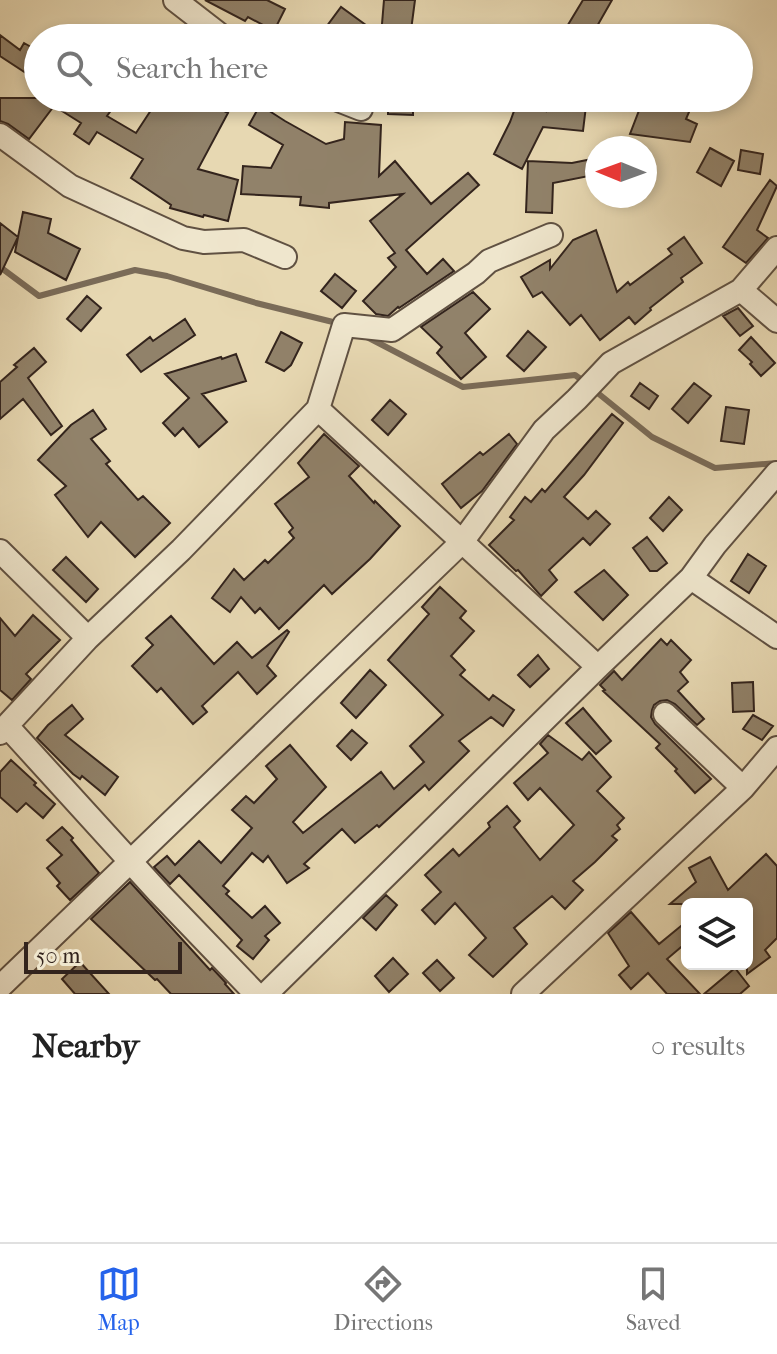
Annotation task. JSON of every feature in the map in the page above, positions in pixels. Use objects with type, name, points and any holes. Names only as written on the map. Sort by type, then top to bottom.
[{"type":"street","points":[[175,0],[206,24]]},
{"type":"street","points":[[0,135],[70,186],[183,238],[204,242],[244,240],[285,257]]},
{"type":"street","points":[[256,994],[4,730],[88,638],[181,550],[318,409],[344,325],[392,330],[489,261],[551,235]]},
{"type":"street","points":[[0,987],[462,542],[544,430],[611,363],[741,290],[777,248]]},
{"type":"street","points":[[741,290],[777,321]]},
{"type":"street","points":[[318,409],[598,667]]},
{"type":"street","points":[[266,994],[691,578],[777,473]]},
{"type":"street","points":[[0,551],[88,638]]},
{"type":"street","points":[[691,578],[777,637]]},
{"type":"street","points":[[665,714],[743,788]]},
{"type":"street","points":[[523,994],[743,788],[777,748]]},
{"type":"building","points":[[205,0],[267,0],[285,9],[278,24],[261,24],[248,17],[245,21]]},
{"type":"building","points":[[384,0],[415,0],[412,24],[382,24]]},
{"type":"building","points":[[583,0],[612,0],[598,24],[568,24]]},
{"type":"building","points":[[341,7],[364,24],[328,24]]},
{"type":"building","points":[[0,35],[20,50],[24,43],[24,72],[0,56]]},
{"type":"building","points":[[0,98],[24,98],[24,112],[49,112],[29,139],[0,121]]},
{"type":"building","points":[[64,112],[110,112],[107,116],[136,133],[150,112],[228,113],[198,169],[238,180],[228,221],[170,208],[171,205],[131,178],[143,159],[97,132],[89,144],[74,134],[81,123]]},
{"type":"building","points":[[256,112],[271,112],[326,144],[344,139],[345,122],[381,125],[379,176],[395,161],[431,204],[468,173],[479,185],[406,250],[427,274],[443,259],[454,271],[388,316],[376,314],[363,301],[396,267],[388,258],[395,253],[370,221],[403,194],[329,203],[329,208],[300,205],[301,197],[241,194],[243,166],[271,168],[283,145],[249,125]]},
{"type":"building","points":[[388,112],[413,112],[413,115]]},
{"type":"building","points":[[514,112],[585,112],[583,131],[543,127],[522,169],[494,154]]},
{"type":"building","points":[[638,112],[689,112],[686,119],[697,124],[690,142],[630,134]]},
{"type":"building","points":[[710,148],[734,161],[721,186],[697,172]]},
{"type":"building","points":[[741,150],[763,154],[760,174],[738,170]]},
{"type":"building","points":[[585,160],[585,177],[553,183],[552,213],[526,212],[528,161],[572,163]]},
{"type":"building","points":[[770,180],[777,186],[757,230],[768,238],[746,263],[723,247]]},
{"type":"building","points":[[23,212],[51,219],[48,233],[80,249],[66,280],[15,252]]},
{"type":"building","points":[[0,223],[18,237],[0,275]]},
{"type":"building","points":[[596,230],[617,292],[672,254],[668,249],[684,237],[702,263],[681,278],[683,282],[635,324],[629,317],[600,340],[581,315],[570,325],[542,292],[533,297],[521,277],[550,260],[550,269],[573,240]]},
{"type":"building","points":[[335,274],[356,291],[342,308],[321,291]]},
{"type":"building","points":[[473,292],[490,309],[465,333],[486,357],[461,379],[437,353],[442,347],[421,327]]},
{"type":"building","points":[[87,296],[101,308],[81,331],[67,319]]},
{"type":"building","points":[[738,308],[753,326],[740,336],[723,316]]},
{"type":"building","points":[[185,319],[195,335],[141,372],[127,355],[150,337],[153,341]]},
{"type":"building","points":[[528,331],[546,347],[524,371],[507,356]]},
{"type":"building","points":[[281,332],[302,343],[291,365],[284,371],[266,362]]},
{"type":"building","points":[[751,337],[775,363],[761,376],[739,350]]},
{"type":"building","points":[[34,348],[46,362],[28,378],[62,426],[51,435],[23,399],[0,419],[0,382]]},
{"type":"building","points":[[236,354],[246,381],[202,394],[227,422],[199,447],[183,428],[175,436],[163,423],[189,398],[165,374]]},
{"type":"building","points":[[640,383],[658,396],[649,409],[631,396]]},
{"type":"building","points":[[694,383],[711,396],[688,423],[672,409]]},
{"type":"building","points":[[390,400],[406,414],[388,435],[372,420]]},
{"type":"building","points":[[726,407],[749,410],[744,444],[721,441]]},
{"type":"building","points":[[93,410],[106,429],[91,439],[110,461],[106,464],[138,500],[143,496],[170,523],[135,557],[101,522],[88,537],[55,495],[66,486],[38,460],[71,425]]},
{"type":"building","points":[[612,414],[623,423],[564,497],[588,519],[596,511],[610,524],[590,545],[583,538],[549,570],[557,580],[541,596],[518,570],[489,545],[514,520],[510,517],[525,497],[531,502],[542,489],[545,492]]},
{"type":"building","points":[[324,434],[359,466],[349,476],[400,526],[332,594],[324,585],[279,629],[260,608],[255,613],[241,597],[230,612],[212,598],[234,569],[244,580],[265,560],[268,563],[294,538],[289,532],[293,528],[275,504],[309,477],[298,463]]},
{"type":"building","points":[[509,434],[517,444],[482,491],[461,508],[442,484],[480,452],[483,455]]},
{"type":"building","points":[[669,497],[682,510],[663,531],[650,518]]},
{"type":"building","points":[[647,537],[667,563],[657,571],[650,571],[633,548]]},
{"type":"building","points":[[748,554],[766,566],[749,593],[731,581]]},
{"type":"building","points":[[66,557],[98,589],[86,602],[53,570]]},
{"type":"building","points":[[604,570],[628,595],[603,620],[575,592]]},
{"type":"building","points":[[440,587],[466,611],[460,618],[474,631],[451,656],[465,670],[460,675],[489,700],[493,695],[514,710],[503,726],[491,717],[459,741],[469,751],[429,790],[425,785],[379,827],[377,825],[355,843],[342,829],[304,864],[309,868],[287,883],[268,856],[263,862],[252,853],[223,886],[229,891],[226,894],[252,918],[265,906],[280,923],[265,936],[269,940],[253,959],[237,946],[242,940],[179,875],[170,884],[154,867],[167,856],[175,865],[199,841],[221,863],[252,828],[232,810],[246,796],[254,803],[277,779],[266,766],[290,745],[326,787],[293,822],[303,833],[381,772],[394,789],[424,762],[410,746],[443,715],[388,660],[429,614],[422,607]]},
{"type":"building","points":[[33,615],[60,640],[26,674],[31,679],[12,700],[0,690],[0,618],[15,636]]},
{"type":"building","points":[[171,616],[214,664],[237,642],[252,658],[287,630],[289,632],[267,666],[276,676],[257,694],[238,672],[202,706],[207,712],[193,724],[161,688],[157,692],[132,666],[153,645],[146,638]]},
{"type":"building","points":[[661,639],[667,645],[671,640],[691,660],[680,672],[688,682],[678,691],[704,719],[697,725],[667,700],[654,705],[651,717],[711,779],[695,793],[656,748],[660,744],[600,685],[614,671],[622,680]]},
{"type":"building","points":[[538,655],[549,669],[530,687],[518,675]]},
{"type":"building","points":[[370,670],[386,685],[356,718],[341,703]]},
{"type":"building","points":[[753,682],[754,711],[733,712],[732,683]]},
{"type":"building","points":[[72,705],[83,719],[65,735],[118,777],[105,795],[82,776],[80,779],[73,774],[37,738]]},
{"type":"building","points":[[583,708],[611,741],[596,754],[566,723]]},
{"type":"building","points":[[753,715],[773,726],[762,740],[743,729]]},
{"type":"building","points":[[352,730],[367,743],[351,760],[337,746]]},
{"type":"building","points":[[548,735],[582,760],[589,752],[611,777],[597,791],[624,818],[617,825],[620,829],[612,836],[617,840],[573,881],[583,890],[565,909],[552,896],[514,928],[527,944],[493,977],[469,955],[486,938],[455,903],[435,924],[422,910],[441,892],[425,875],[453,849],[459,856],[507,806],[520,821],[514,827],[540,860],[574,825],[540,788],[528,800],[514,783],[548,753],[540,744]]},
{"type":"building","points":[[11,760],[55,804],[43,818],[26,803],[17,812],[0,797],[0,772]]},
{"type":"building","points":[[62,827],[99,873],[70,900],[47,868],[62,855],[47,840]]},
{"type":"building","points":[[766,854],[777,866],[777,938],[765,950],[770,957],[753,970],[753,898],[681,898],[681,904],[670,904],[696,882],[689,868],[710,857],[728,890]]},
{"type":"building","points":[[130,882],[234,994],[171,994],[91,919]]},
{"type":"building","points":[[386,895],[397,905],[376,930],[363,918]]},
{"type":"building","points":[[631,912],[659,944],[681,926],[681,947],[667,959],[700,994],[667,994],[648,973],[631,989],[619,975],[629,966],[608,933]]},
{"type":"building","points":[[393,958],[408,974],[389,992],[375,976]]},
{"type":"building","points":[[437,960],[454,978],[440,991],[423,973]]},
{"type":"building","points":[[80,962],[109,994],[75,994],[62,979]]},
{"type":"building","points":[[733,970],[737,970],[749,986],[740,994],[704,994]]},
{"type":"waterway","points":[[0,267],[39,296],[135,270],[341,324]]},
{"type":"waterway","points":[[365,336],[463,387],[575,375],[586,383]]},
{"type":"waterway","points":[[594,390],[652,437],[715,468],[777,463]]}]
